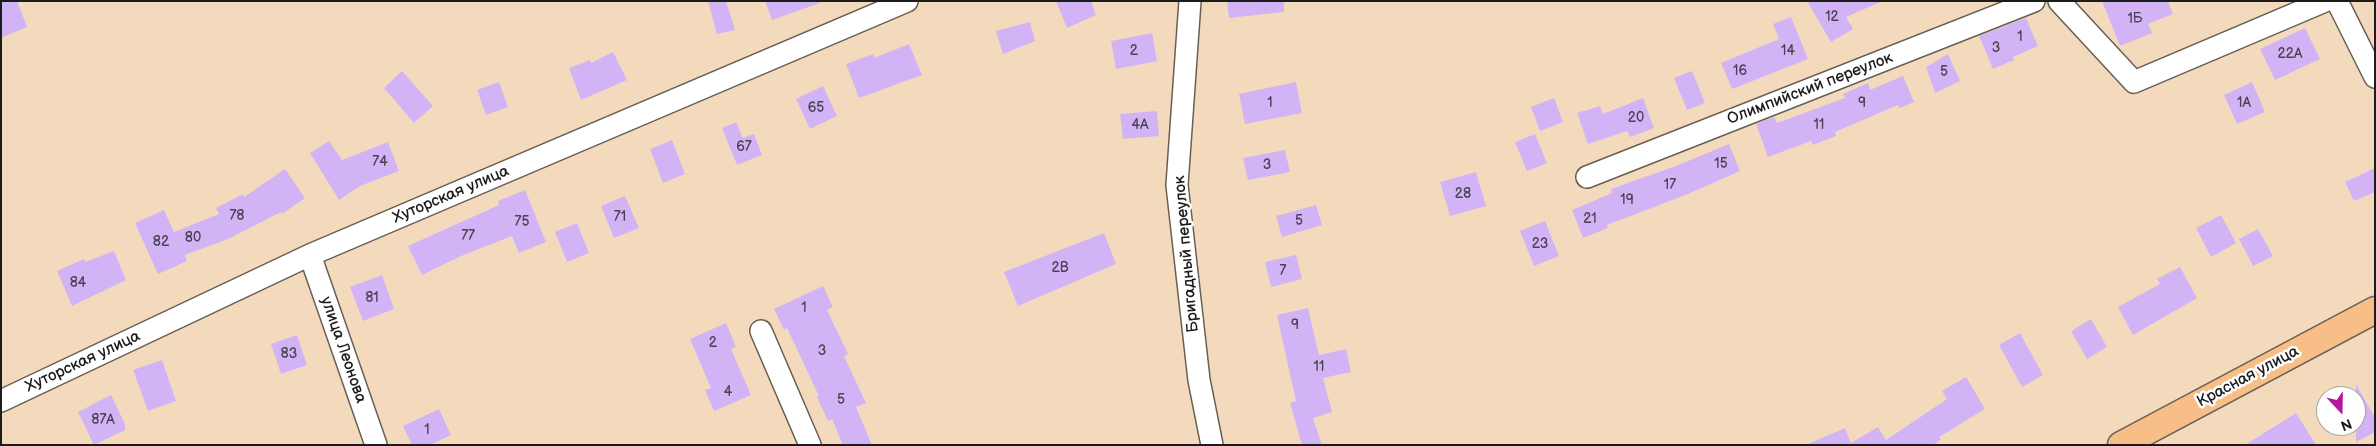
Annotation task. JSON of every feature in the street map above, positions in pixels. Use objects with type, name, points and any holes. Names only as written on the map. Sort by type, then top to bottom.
[{"type":"main road","name":"Красная улица","points":[[2121,445],[2375,310]]},
{"type":"street","name":"Хуторская улица","points":[[1,400],[310,255],[907,1]]},
{"type":"street","name":"Бригадный переулок","points":[[1190,1],[1177,185],[1199,380],[1212,445]]},
{"type":"street","name":"Олимпийский переулок","points":[[1587,177],[2034,1]]},
{"type":"street","points":[[2059,1],[2134,82],[2325,1]]},
{"type":"street","points":[[2337,1],[2375,77]]},
{"type":"street","name":"улица Леонова","points":[[310,255],[376,445]]},
{"type":"street","points":[[761,331],[810,445]]},
{"type":"building","points":[[1,1],[17,1],[27,27],[1,38]]},
{"type":"building","points":[[708,1],[726,1],[735,30],[717,34]]},
{"type":"building","points":[[765,1],[819,1],[820,3],[772,20]]},
{"type":"building","points":[[1056,1],[1091,1],[1096,15],[1067,28]]},
{"type":"building","points":[[1227,1],[1284,1],[1284,12],[1229,18]]},
{"type":"building","points":[[1807,1],[1883,1],[1846,17],[1853,29],[1831,42]]},
{"type":"building","points":[[2102,1],[2168,1],[2173,14],[2148,24],[2152,33],[2120,46]]},
{"type":"building","points":[[1791,17],[1808,59],[1732,89],[1721,63],[1779,39],[1773,24]]},
{"type":"building","points":[[2026,18],[2038,46],[2013,57],[2014,60],[1993,69],[1979,36]]},
{"type":"building","points":[[1030,22],[1035,41],[1003,54],[996,31]]},
{"type":"building","points":[[2305,28],[2320,59],[2275,80],[2260,49]]},
{"type":"building","points":[[1152,33],[1157,61],[1116,69],[1111,41]]},
{"type":"building","points":[[909,44],[922,75],[859,98],[846,64],[873,54],[874,58]]},
{"type":"building","points":[[613,52],[627,80],[581,100],[569,68],[590,60],[591,63]]},
{"type":"building","points":[[1948,54],[1960,81],[1935,93],[1926,67]]},
{"type":"building","points":[[402,71],[433,106],[414,123],[384,88]]},
{"type":"building","points":[[1692,71],[1705,103],[1687,110],[1674,78]]},
{"type":"building","points":[[1903,76],[1914,102],[1900,108],[1898,105],[1835,132],[1836,136],[1813,145],[1811,141],[1768,157],[1756,124],[1774,117],[1777,123],[1845,98],[1843,94],[1868,83],[1870,90]]},
{"type":"building","points":[[499,82],[508,107],[486,115],[477,90]]},
{"type":"building","points":[[1296,82],[1302,113],[1245,124],[1239,94]]},
{"type":"building","points":[[2252,82],[2265,112],[2237,124],[2224,95]]},
{"type":"building","points":[[823,86],[837,116],[810,129],[796,99]]},
{"type":"building","points":[[1554,98],[1563,122],[1540,131],[1531,107]]},
{"type":"building","points":[[1643,98],[1654,128],[1630,137],[1627,131],[1588,144],[1577,113],[1600,106],[1603,114]]},
{"type":"building","points":[[1157,111],[1159,136],[1123,139],[1120,114]]},
{"type":"building","points":[[736,122],[743,138],[754,134],[762,155],[737,165],[722,128]]},
{"type":"building","points":[[1535,134],[1547,163],[1527,171],[1515,142]]},
{"type":"building","points":[[672,140],[685,174],[663,183],[650,149]]},
{"type":"building","points":[[329,141],[342,160],[388,142],[399,171],[360,186],[339,200],[310,153]]},
{"type":"building","points":[[1729,144],[1740,171],[1688,194],[1607,225],[1608,228],[1583,238],[1572,210],[1612,193],[1611,189],[1676,166]]},
{"type":"building","points":[[1285,150],[1290,172],[1248,180],[1243,158]]},
{"type":"building","points":[[2375,168],[2375,192],[2354,201],[2345,182]]},
{"type":"building","points":[[285,169],[305,198],[282,214],[281,212],[228,239],[185,255],[187,261],[158,274],[135,223],[164,210],[174,232],[219,214],[216,208],[243,194],[244,197]]},
{"type":"building","points":[[1476,172],[1486,206],[1450,216],[1440,182]]},
{"type":"building","points":[[525,190],[546,242],[519,253],[512,236],[461,256],[422,275],[408,246],[499,205],[498,201]]},
{"type":"building","points":[[625,196],[639,228],[614,238],[601,206]]},
{"type":"building","points":[[1316,205],[1322,225],[1282,237],[1276,216]]},
{"type":"building","points":[[2221,215],[2236,243],[2211,257],[2196,228]]},
{"type":"building","points":[[1545,221],[1559,256],[1534,266],[1520,231]]},
{"type":"building","points":[[577,223],[589,253],[567,262],[555,232]]},
{"type":"building","points":[[2258,229],[2273,256],[2253,266],[2239,239]]},
{"type":"building","points":[[1104,233],[1116,264],[1018,306],[1004,272]]},
{"type":"building","points":[[114,251],[126,280],[72,306],[57,271],[84,259],[85,262]]},
{"type":"building","points":[[1296,255],[1302,279],[1271,287],[1265,262]]},
{"type":"building","points":[[2180,267],[2197,298],[2133,335],[2118,307],[2160,284],[2157,279]]},
{"type":"building","points":[[382,275],[394,309],[363,321],[350,287]]},
{"type":"building","points":[[823,286],[833,307],[827,310],[848,354],[844,356],[866,403],[856,407],[872,445],[843,445],[832,419],[828,421],[817,397],[819,396],[787,328],[784,330],[774,309]]},
{"type":"building","points":[[1308,308],[1319,355],[1346,349],[1351,372],[1323,378],[1332,412],[1313,418],[1322,445],[1302,445],[1290,403],[1296,401],[1277,315]]},
{"type":"building","points":[[2091,319],[2107,347],[2087,359],[2071,331]]},
{"type":"building","points":[[726,323],[736,347],[731,349],[751,395],[714,411],[705,390],[711,388],[690,339]]},
{"type":"building","points":[[2020,333],[2043,375],[2022,387],[1999,345]]},
{"type":"building","points":[[297,335],[307,365],[281,374],[271,344]]},
{"type":"building","points":[[162,360],[176,401],[148,411],[133,370]]},
{"type":"building","points":[[1966,377],[1985,409],[1939,437],[1941,439],[1933,445],[1806,445],[1845,428],[1851,443],[1878,427],[1886,440],[1947,399],[1942,391]]},
{"type":"building","points":[[111,395],[125,424],[125,430],[94,445],[78,412]]},
{"type":"building","points":[[2366,402],[2375,418],[2375,432],[2356,442],[2356,436],[2366,436]]},
{"type":"building","points":[[439,409],[451,435],[430,445],[412,445],[403,426]]},
{"type":"building","points":[[2296,413],[2316,445],[2245,445]]}]
